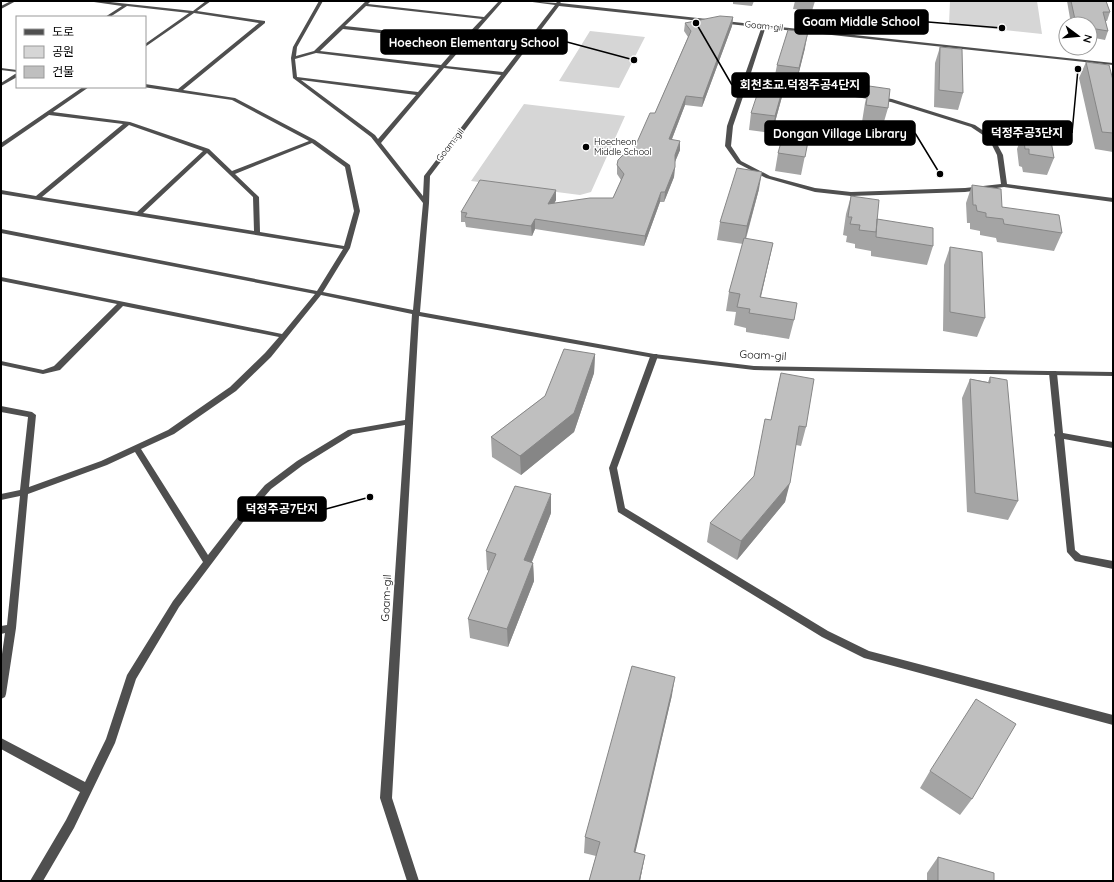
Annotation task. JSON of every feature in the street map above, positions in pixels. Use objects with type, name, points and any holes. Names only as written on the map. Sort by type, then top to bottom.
[{"type":"street","points":[[1,8],[14,1]]},
{"type":"street","points":[[89,1],[194,12],[263,22],[179,91]]},
{"type":"street","points":[[109,16],[132,1]]},
{"type":"street","points":[[146,45],[209,1]]},
{"type":"street","points":[[321,1],[296,47],[293,58],[295,78],[373,136],[426,203]]},
{"type":"street","points":[[316,52],[369,1]]},
{"type":"street","points":[[379,142],[464,40],[500,1]]},
{"type":"street","points":[[527,1],[559,3]]},
{"type":"street","name":"Goam-gil","points":[[414,881],[386,798],[416,313],[427,176],[559,3],[1113,64]]},
{"type":"street","points":[[364,5],[485,18]]},
{"type":"street","points":[[764,26],[746,83],[730,126],[728,146],[739,162],[768,177],[815,190],[851,194],[965,190],[1004,185],[1113,200]]},
{"type":"street","points":[[341,27],[464,40]]},
{"type":"street","points":[[293,58],[316,52],[505,74]]},
{"type":"street","points":[[1,69],[16,71]]},
{"type":"street","points":[[1,85],[16,76]]},
{"type":"street","points":[[295,78],[419,94]]},
{"type":"street","points":[[746,83],[855,95],[892,101],[973,126],[991,138],[1000,155],[1004,185]]},
{"type":"street","points":[[1,497],[24,492],[104,463],[171,432],[233,389],[268,355],[319,293],[347,248],[357,211],[348,166],[313,141],[233,99],[146,86]]},
{"type":"street","points":[[1,146],[85,88]]},
{"type":"street","points":[[48,113],[128,123],[206,150],[256,197],[257,233]]},
{"type":"street","points":[[37,198],[128,123]]},
{"type":"street","points":[[231,173],[313,141]]},
{"type":"street","points":[[139,214],[206,150]]},
{"type":"street","points":[[1,192],[347,248]]},
{"type":"street","points":[[1,231],[416,313]]},
{"type":"street","points":[[1,279],[283,336]]},
{"type":"street","points":[[1,363],[43,372],[57,368],[121,304]]},
{"type":"street","name":"Goam-gil","points":[[416,313],[654,356],[754,368],[1113,374]]},
{"type":"street","points":[[654,356],[613,468],[621,510],[825,634],[867,655],[1113,720]]},
{"type":"street","points":[[1052,373],[1071,552],[1078,558],[1113,565]]},
{"type":"street","points":[[1,409],[32,415],[24,492],[6,629],[1,694]]},
{"type":"street","points":[[36,881],[70,824],[111,740],[131,678],[176,604],[243,516],[268,487],[300,463],[351,432],[409,422]]},
{"type":"street","points":[[1058,435],[1113,445]]},
{"type":"street","points":[[136,448],[208,562]]},
{"type":"street","points":[[1,743],[86,789]]},
{"type":"green space","points":[[950,1],[1037,1],[1042,34],[949,24]]},
{"type":"green space","points":[[590,31],[645,37],[619,88],[559,81]]},
{"type":"green space","points":[[524,104],[625,116],[591,192],[580,195],[471,181]]},
{"type":"building","points":[[1071,1],[1106,1],[1110,12],[1103,12],[1108,31],[1098,29],[1098,16],[1074,16]]},
{"type":"building","points":[[720,16],[733,17],[703,98],[686,96],[669,139],[680,141],[675,155],[675,167],[665,192],[661,192],[645,236],[535,219],[531,226],[465,217],[467,213],[461,212],[480,180],[556,190],[548,204],[590,198],[613,198],[624,174],[617,165],[618,160],[624,154],[634,149],[650,113],[655,113],[691,31],[685,23]]},
{"type":"building","points":[[788,30],[808,32],[799,68],[777,65]]},
{"type":"building","points":[[940,47],[962,49],[963,93],[939,90]]},
{"type":"building","points":[[1086,62],[1109,65],[1113,80],[1113,133],[1102,132]]},
{"type":"building","points":[[764,74],[786,77],[775,116],[751,113]]},
{"type":"building","points":[[869,86],[890,89],[888,108],[866,105]]},
{"type":"building","points":[[785,128],[810,131],[805,157],[778,153]]},
{"type":"building","points":[[1023,132],[1050,135],[1054,158],[1029,154],[1029,149],[1025,149]]},
{"type":"building","points":[[737,168],[762,172],[747,226],[720,222]]},
{"type":"building","points":[[972,185],[1001,189],[1002,207],[1059,215],[1062,233],[1004,224],[1003,219],[986,217],[986,213],[977,211],[976,205],[973,205]]},
{"type":"building","points":[[851,196],[879,200],[876,232],[859,230],[860,225],[850,224],[852,217],[848,217]]},
{"type":"building","points":[[877,219],[933,228],[933,246],[876,237]]},
{"type":"building","points":[[744,238],[773,243],[760,297],[797,303],[794,320],[749,313],[750,309],[737,307],[740,294],[729,292]]},
{"type":"building","points":[[950,247],[982,252],[985,318],[950,312]]},
{"type":"building","points":[[564,349],[595,354],[574,413],[520,456],[491,437],[545,396]]},
{"type":"building","points":[[781,373],[814,379],[806,427],[799,426],[790,483],[741,541],[710,523],[754,476],[765,419],[771,420]]},
{"type":"building","points":[[990,377],[1007,380],[1018,501],[975,493],[970,379],[990,383]]},
{"type":"building","points":[[515,486],[551,494],[524,560],[533,563],[507,629],[468,619],[496,554],[486,551]]},
{"type":"building","points":[[632,666],[675,677],[634,852],[645,855],[639,881],[589,881],[600,842],[585,837]]},
{"type":"building","points":[[976,699],[1016,724],[972,799],[930,771]]},
{"type":"building","points":[[938,857],[994,873],[994,881],[938,881]]},
{"type":"place","name":"회천초교.덕정주공4단지","points":[[696,23]]},
{"type":"place","name":"Goam Middle School","points":[[1002,28]]},
{"type":"place","name":"Hoecheon Elementary School","points":[[634,60]]},
{"type":"place","name":"덕정주공3단지","points":[[1078,69]]},
{"type":"place","name":"Hoecheon Middle School","points":[[586,147]]},
{"type":"place","name":"Dongan Village Library","points":[[940,174]]},
{"type":"place","name":"덕정주공7단지","points":[[370,497]]}]
